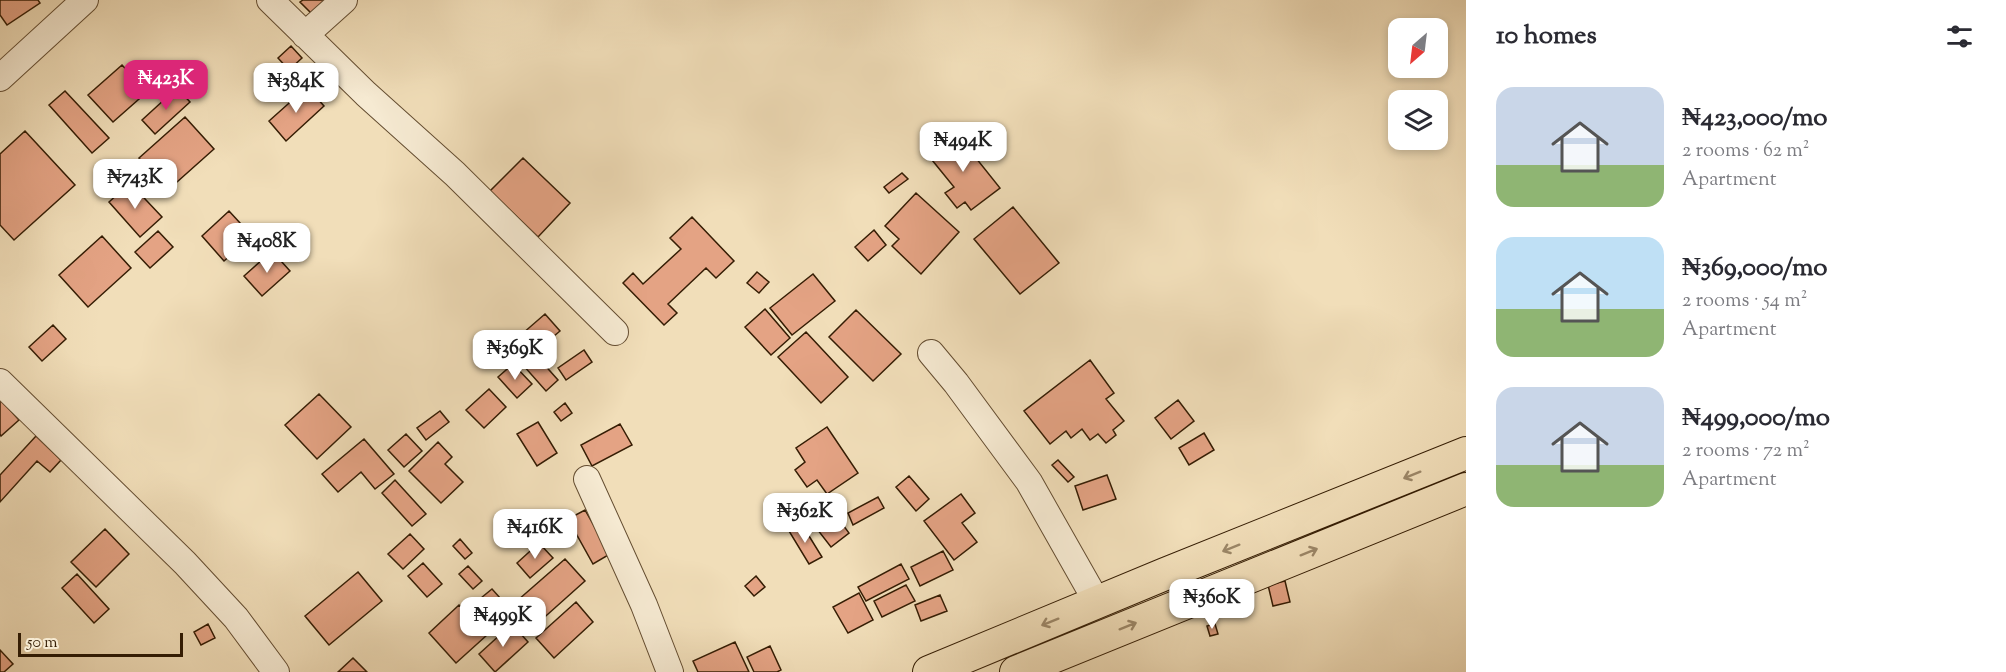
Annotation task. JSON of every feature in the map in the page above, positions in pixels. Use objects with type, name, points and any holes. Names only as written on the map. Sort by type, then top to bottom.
[{"type":"main road","points":[[929,672],[1466,453]]},
{"type":"main road","points":[[1029,670],[1466,489]]},
{"type":"street","points":[[0,78],[85,0]]},
{"type":"street","points":[[270,0],[366,94],[455,174],[615,332]]},
{"type":"street","points":[[305,35],[344,0]]},
{"type":"street","points":[[931,353],[1029,482],[1097,602]]},
{"type":"street","points":[[0,382],[185,563],[236,618],[276,672]]},
{"type":"street","points":[[587,479],[644,605],[670,672]]},
{"type":"building","points":[[0,0],[38,0],[40,3],[7,25],[0,15]]},
{"type":"building","points":[[329,0],[313,15],[300,2]]},
{"type":"building","points":[[291,46],[302,58],[289,70],[278,58]]},
{"type":"building","points":[[122,65],[147,92],[113,122],[88,95]]},
{"type":"building","points":[[307,87],[324,106],[286,141],[269,121]]},
{"type":"building","points":[[177,88],[190,102],[155,134],[142,120]]},
{"type":"building","points":[[65,91],[109,138],[92,153],[49,105]]},
{"type":"building","points":[[185,117],[214,149],[168,190],[139,158]]},
{"type":"building","points":[[25,131],[75,185],[14,240],[0,225],[0,154]]},
{"type":"building","points":[[956,133],[1000,188],[971,210],[965,202],[957,208],[945,193],[954,187],[928,155]]},
{"type":"building","points":[[523,158],[570,203],[538,237],[490,191]]},
{"type":"building","points":[[902,173],[908,179],[889,193],[884,187]]},
{"type":"building","points":[[130,183],[162,217],[140,237],[109,202]]},
{"type":"building","points":[[916,193],[959,232],[921,274],[892,246],[899,239],[885,226]]},
{"type":"building","points":[[1013,207],[1059,263],[1020,294],[974,239]]},
{"type":"building","points":[[229,211],[252,236],[224,261],[202,236]]},
{"type":"building","points":[[692,217],[734,261],[716,278],[706,268],[668,304],[677,313],[664,325],[623,283],[633,273],[643,284],[681,249],[670,238]]},
{"type":"building","points":[[874,230],[886,245],[868,261],[855,247]]},
{"type":"building","points":[[158,231],[173,247],[150,268],[135,252]]},
{"type":"building","points":[[102,236],[131,268],[88,307],[59,275]]},
{"type":"building","points":[[272,251],[290,271],[262,296],[244,276]]},
{"type":"building","points":[[757,272],[769,282],[759,293],[747,283]]},
{"type":"building","points":[[813,274],[835,301],[792,335],[770,308]]},
{"type":"building","points":[[765,309],[790,338],[771,355],[745,327]]},
{"type":"building","points":[[856,310],[901,354],[873,381],[829,337]]},
{"type":"building","points":[[545,314],[560,331],[534,353],[558,380],[546,391],[507,347]]},
{"type":"building","points":[[53,325],[66,339],[42,361],[29,347]]},
{"type":"building","points":[[806,332],[848,377],[821,403],[778,357]]},
{"type":"building","points":[[584,350],[592,362],[566,380],[558,368]]},
{"type":"building","points":[[1090,360],[1114,393],[1106,399],[1124,421],[1113,430],[1116,435],[1106,443],[1098,434],[1090,440],[1082,429],[1071,438],[1066,431],[1050,444],[1024,411]]},
{"type":"building","points":[[513,364],[532,384],[517,398],[498,377]]},
{"type":"building","points":[[489,389],[506,407],[484,428],[466,410]]},
{"type":"building","points":[[319,394],[351,427],[317,459],[285,425]]},
{"type":"building","points":[[0,399],[19,420],[1,436],[0,434]]},
{"type":"building","points":[[1178,400],[1194,421],[1171,439],[1155,418]]},
{"type":"building","points":[[565,403],[572,413],[561,421],[554,412]]},
{"type":"building","points":[[440,411],[449,422],[426,440],[417,428]]},
{"type":"building","points":[[538,422],[557,453],[537,466],[517,434]]},
{"type":"building","points":[[620,424],[632,445],[592,466],[581,445]]},
{"type":"building","points":[[827,427],[858,473],[827,494],[817,480],[807,487],[795,470],[805,462],[796,448]]},
{"type":"building","points":[[1204,433],[1214,450],[1189,465],[1179,448]]},
{"type":"building","points":[[406,434],[422,451],[404,467],[388,450]]},
{"type":"building","points":[[36,436],[61,460],[50,472],[37,461],[0,502],[0,475]]},
{"type":"building","points":[[364,439],[394,474],[375,489],[361,472],[338,492],[322,474]]},
{"type":"building","points":[[438,442],[452,457],[445,464],[463,482],[441,503],[409,471]]},
{"type":"building","points":[[1058,460],[1074,477],[1068,482],[1052,465]]},
{"type":"building","points":[[1107,475],[1116,499],[1083,510],[1075,486]]},
{"type":"building","points":[[909,476],[929,499],[916,511],[896,487]]},
{"type":"building","points":[[395,480],[426,514],[412,526],[382,493]]},
{"type":"building","points":[[961,494],[975,513],[962,523],[977,542],[954,560],[924,521]]},
{"type":"building","points":[[878,497],[884,508],[853,525],[848,513]]},
{"type":"building","points":[[829,506],[849,533],[831,547],[810,520]]},
{"type":"building","points":[[585,510],[610,554],[593,564],[568,519]]},
{"type":"building","points":[[801,523],[822,557],[809,564],[789,531]]},
{"type":"building","points":[[105,529],[129,554],[96,587],[71,562]]},
{"type":"building","points":[[410,534],[424,549],[403,569],[388,554]]},
{"type":"building","points":[[460,539],[472,553],[465,559],[453,546]]},
{"type":"building","points":[[539,543],[553,558],[530,578],[517,563]]},
{"type":"building","points":[[943,551],[953,570],[920,586],[911,567]]},
{"type":"building","points":[[565,559],[585,581],[538,623],[518,600]]},
{"type":"building","points":[[423,563],[442,584],[427,597],[408,576]]},
{"type":"building","points":[[901,564],[909,579],[866,601],[858,587]]},
{"type":"building","points":[[468,566],[482,581],[473,589],[459,574]]},
{"type":"building","points":[[358,572],[382,601],[329,645],[305,616]]},
{"type":"building","points":[[77,574],[109,609],[94,623],[62,588]]},
{"type":"building","points":[[756,576],[765,587],[754,596],[745,586]]},
{"type":"building","points":[[1285,581],[1290,602],[1273,606],[1268,585]]},
{"type":"building","points":[[906,585],[915,601],[882,617],[874,601]]},
{"type":"building","points":[[492,589],[510,609],[500,618],[481,598]]},
{"type":"building","points":[[859,593],[873,620],[848,633],[833,607]]},
{"type":"building","points":[[940,595],[947,611],[921,621],[915,605]]},
{"type":"building","points":[[576,602],[593,622],[554,658],[536,638]]},
{"type":"building","points":[[459,605],[487,635],[456,663],[429,633]]},
{"type":"building","points":[[208,624],[215,638],[201,645],[194,632]]},
{"type":"building","points":[[512,624],[528,642],[495,672],[479,654]]},
{"type":"building","points":[[1215,624],[1218,634],[1210,636],[1207,626]]},
{"type":"building","points":[[735,642],[749,672],[698,672],[693,661]]},
{"type":"building","points":[[770,646],[781,670],[754,672],[747,657]]},
{"type":"building","points":[[0,650],[13,664],[4,672],[0,672]]},
{"type":"building","points":[[353,658],[367,672],[338,672]]}]
